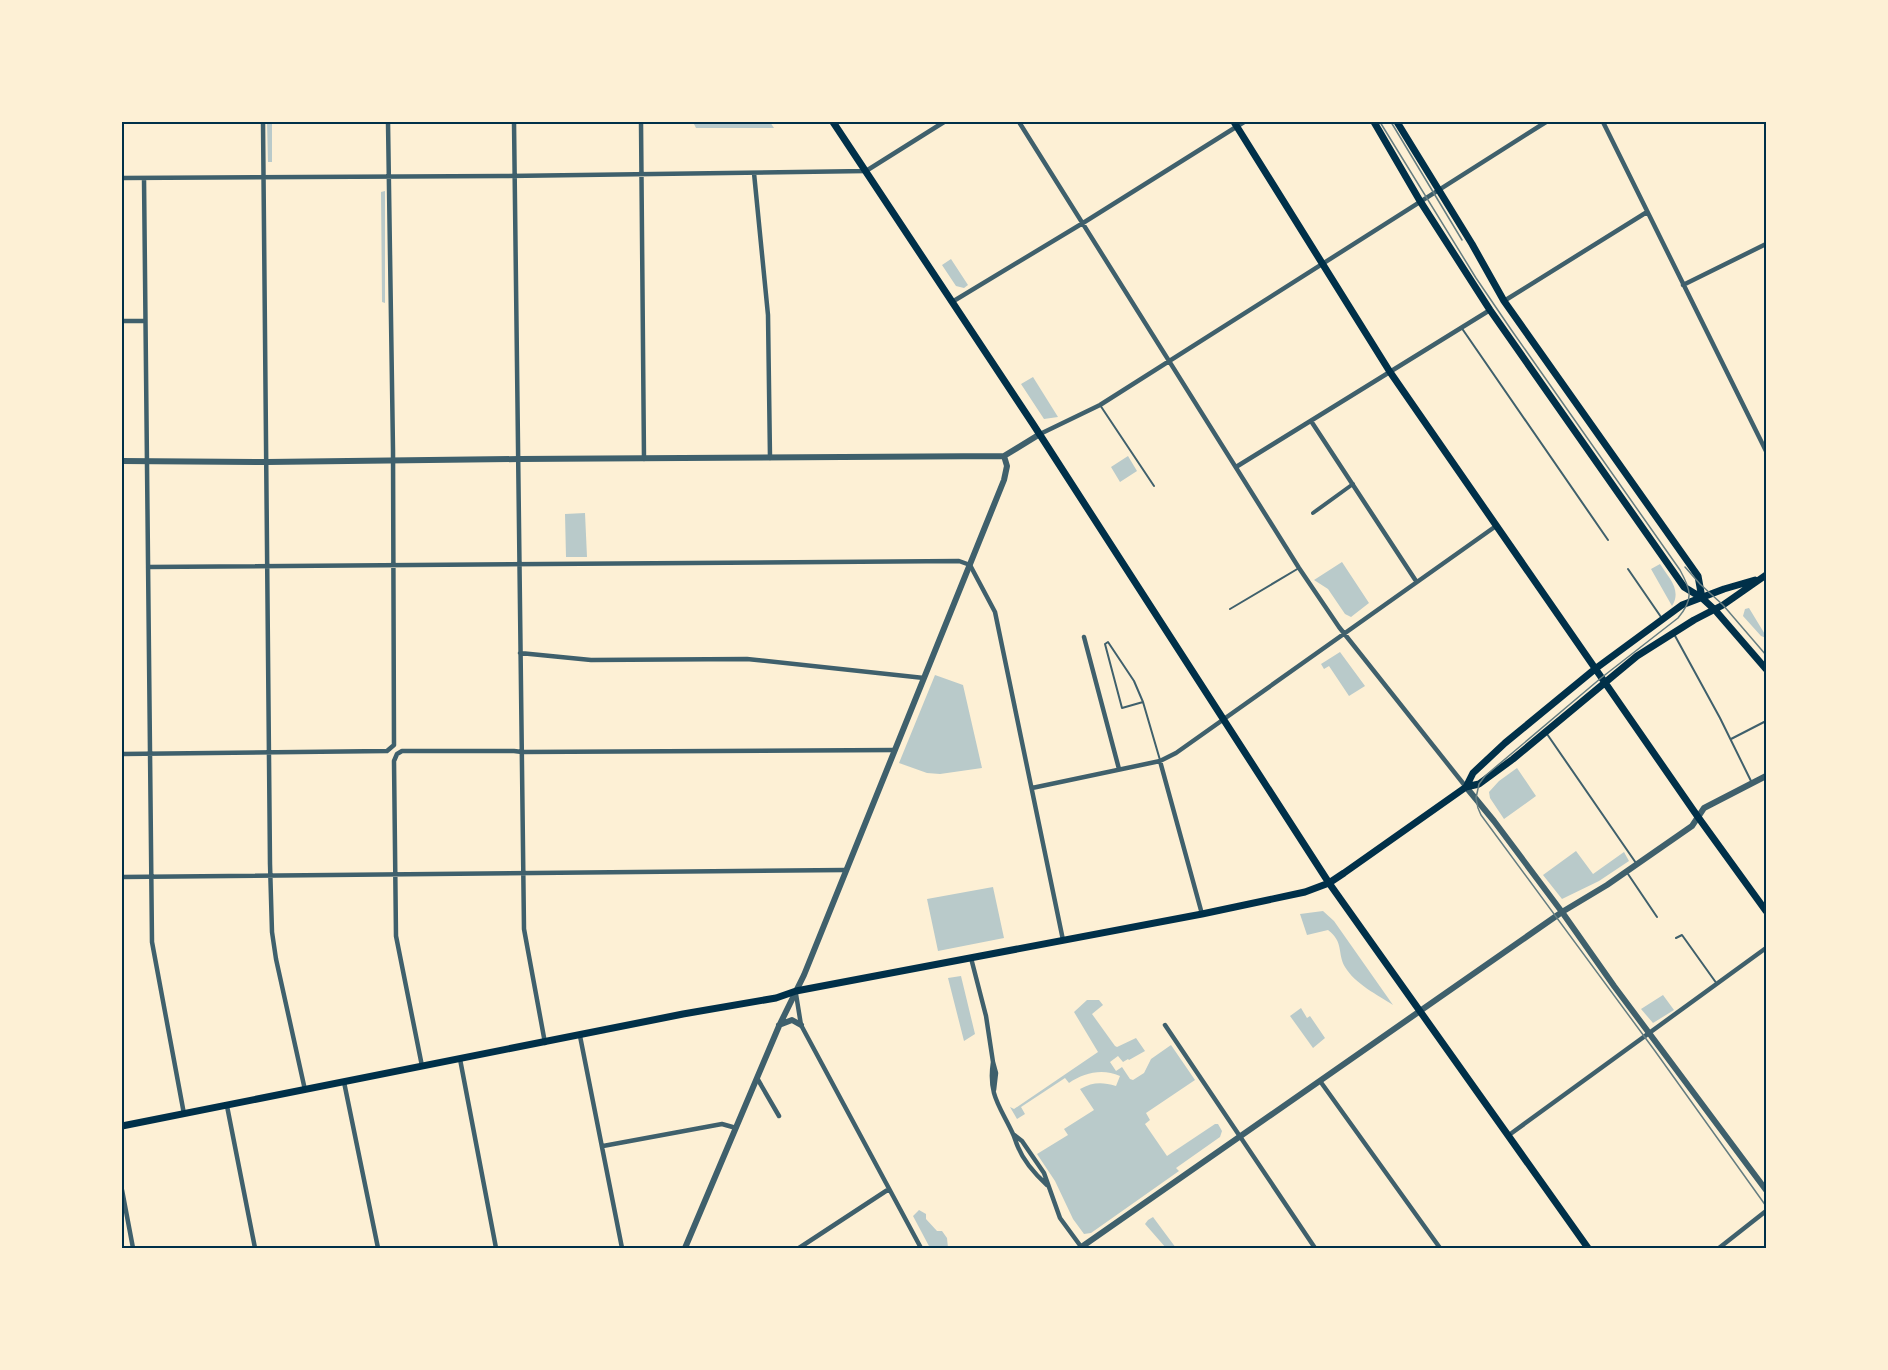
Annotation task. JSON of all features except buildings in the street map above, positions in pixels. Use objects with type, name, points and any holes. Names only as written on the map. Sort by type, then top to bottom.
[{"type":"main road","points":[[833,122],[1040,434],[1329,883],[1588,1248]]},
{"type":"main road","points":[[1374,122],[1420,201],[1490,310],[1684,588],[1702,598],[1715,610],[1767,669]]},
{"type":"main road","points":[[1397,122],[1504,301],[1698,576],[1702,598]]},
{"type":"main road","points":[[1235,124],[1390,372],[1604,683],[1767,911]]},
{"type":"main road","points":[[1466,787],[1473,773],[1505,743],[1595,669],[1682,605],[1763,576]]},
{"type":"main road","points":[[122,1126],[1305,892],[1329,883],[1466,787],[1481,783],[1637,656],[1715,610],[1763,576]]},
{"type":"main road","points":[[1682,605],[1685,596],[1684,588]]},
{"type":"street","points":[[262,122],[272,932],[305,1090]]},
{"type":"street","points":[[122,753],[387,751],[394,745],[388,122]]},
{"type":"street","points":[[514,122],[525,939],[545,1043]]},
{"type":"street","points":[[641,122],[644,459]]},
{"type":"street","points":[[122,178],[866,171],[944,122]]},
{"type":"street","points":[[1019,122],[1299,568],[1345,634],[1494,821],[1767,1190]]},
{"type":"street","points":[[952,302],[1083,223],[1235,124],[1244,122]]},
{"type":"street","points":[[122,460],[267,462],[1004,456],[1050,428],[1100,405],[1546,122]]},
{"type":"street","points":[[1603,122],[1767,451]]},
{"type":"street","points":[[754,173],[768,315],[770,458]]},
{"type":"street","points":[[144,178],[152,942],[184,1114]]},
{"type":"street","points":[[1504,301],[1647,212]]},
{"type":"street","points":[[1683,285],[1767,244]]},
{"type":"street","points":[[1236,467],[1490,310]]},
{"type":"street","points":[[122,321],[145,321]]},
{"type":"street","points":[[1311,420],[1416,581]]},
{"type":"street","points":[[685,1248],[779,1026],[796,992],[970,565],[1004,480],[1006,466],[1004,456]]},
{"type":"street","points":[[1313,513],[1353,484]]},
{"type":"street","points":[[1032,788],[1160,761],[1176,753],[1496,526]]},
{"type":"street","points":[[148,567],[959,561],[970,565],[995,612],[1063,940]]},
{"type":"street","points":[[1084,637],[1119,769]]},
{"type":"street","points":[[520,653],[591,660],[747,659],[924,678]]},
{"type":"street","points":[[422,1066],[396,936],[394,761],[402,751],[895,750]]},
{"type":"street","points":[[1160,761],[1202,914]]},
{"type":"street","points":[[1013,1133],[1022,1141],[1044,1173],[1060,1218],[1081,1248],[1562,912],[1692,826],[1704,808],[1766,777]]},
{"type":"street","points":[[122,877],[845,870]]},
{"type":"street","points":[[1509,1135],[1767,948]]},
{"type":"street","points":[[971,958],[986,1016],[993,1062],[991,1082],[999,1110],[1013,1133],[1026,1162],[1047,1185]]},
{"type":"street","points":[[796,992],[801,1025],[921,1248]]},
{"type":"street","points":[[779,1026],[792,1020],[801,1025]]},
{"type":"street","points":[[1166,1025],[1315,1248]]},
{"type":"street","points":[[580,1036],[622,1248]]},
{"type":"street","points":[[460,1059],[496,1248]]},
{"type":"street","points":[[757,1078],[779,1116]]},
{"type":"street","points":[[1320,1081],[1440,1248]]},
{"type":"street","points":[[344,1082],[378,1248]]},
{"type":"street","points":[[227,1106],[255,1248]]},
{"type":"street","points":[[603,1146],[722,1124],[736,1128]]},
{"type":"street","points":[[799,1248],[889,1189]]},
{"type":"street","points":[[122,1190],[133,1248]]},
{"type":"street","points":[[1719,1248],[1767,1211]]},
{"type":"lane","points":[[1461,327],[1608,540]]},
{"type":"lane","points":[[1100,405],[1154,486]]},
{"type":"lane","points":[[1230,609],[1299,568]]},
{"type":"lane","points":[[1628,568],[1663,620]]},
{"type":"lane","points":[[1673,633],[1731,739],[1752,783]]},
{"type":"lane","points":[[1143,702],[1122,708],[1105,644],[1108,642],[1134,681],[1143,702],[1160,761]]},
{"type":"lane","points":[[1731,739],[1767,721]]},
{"type":"lane","points":[[1545,732],[1637,864]]},
{"type":"lane","points":[[1626,871],[1657,917]]},
{"type":"lane","points":[[1676,938],[1682,935],[1717,984]]},
{"type":"shaded area","points":[[267,122],[272,122],[272,162],[268,162]]},
{"type":"shaded area","points":[[693,122],[770,122],[774,128],[696,128]]},
{"type":"shaded area","points":[[385,191],[385,303],[382,302],[381,192]]},
{"type":"shaded area","points":[[951,259],[968,285],[964,288],[956,286],[942,265]]},
{"type":"shaded area","points":[[1033,377],[1058,417],[1044,419],[1021,384]]},
{"type":"shaded area","points":[[1128,456],[1137,471],[1120,482],[1111,467]]},
{"type":"shaded area","points":[[585,513],[587,557],[566,557],[565,514]]},
{"type":"shaded area","points":[[1342,562],[1369,603],[1351,617],[1345,614],[1328,589],[1314,580]]},
{"type":"shaded area","points":[[1660,564],[1675,589],[1676,595],[1672,606],[1651,569]]},
{"type":"shaded area","points":[[1749,608],[1766,638],[1761,636],[1743,616],[1745,609]]},
{"type":"shaded area","points":[[1340,652],[1365,686],[1349,696],[1329,666],[1324,669],[1321,664]]},
{"type":"shaded area","points":[[935,675],[963,685],[982,768],[940,774],[927,773],[899,763]]},
{"type":"shaded area","points":[[1517,768],[1536,796],[1504,819],[1490,798],[1489,792],[1499,781]]},
{"type":"shaded area","points":[[1576,851],[1593,874],[1624,852],[1629,861],[1599,881],[1562,899],[1543,875]]},
{"type":"shaded area","points":[[993,887],[1004,938],[938,951],[927,899]]},
{"type":"shaded area","points":[[1323,911],[1334,921],[1393,1005],[1367,989],[1349,973],[1333,934],[1328,930],[1307,935],[1300,914]]},
{"type":"shaded area","points":[[961,976],[975,1034],[964,1041],[948,978]]},
{"type":"shaded area","points":[[1663,995],[1674,1010],[1653,1023],[1641,1009]]},
{"type":"shaded area","points":[[1087,1000],[1099,1000],[1103,1005],[1092,1014],[1115,1046],[1136,1038],[1145,1051],[1123,1062],[1118,1056],[1110,1062],[1116,1071],[1122,1067],[1133,1080],[1144,1073],[1151,1059],[1171,1045],[1195,1080],[1146,1113],[1150,1120],[1145,1124],[1167,1156],[1215,1124],[1218,1124],[1222,1131],[1220,1137],[1176,1168],[1179,1171],[1091,1233],[1084,1234],[1073,1219],[1055,1181],[1037,1154],[1068,1135],[1064,1129],[1094,1110],[1080,1089],[1098,1083],[1116,1086],[1120,1076],[1100,1072],[1069,1083],[1065,1078],[1021,1107],[1025,1114],[1017,1119],[1010,1107],[1014,1109],[1098,1052],[1074,1012]]},
{"type":"shaded area","points":[[1301,1008],[1307,1018],[1310,1016],[1325,1038],[1313,1048],[1290,1016]]},
{"type":"shaded area","points":[[919,1210],[926,1214],[926,1219],[937,1231],[942,1231],[947,1238],[948,1248],[930,1248],[913,1216]]},
{"type":"shaded area","points":[[1153,1217],[1176,1248],[1166,1248],[1145,1224]]},
{"type":"tram line","points":[[1380,122],[1476,278],[1680,570],[1687,583],[1689,594],[1687,605],[1678,618],[1601,678],[1485,776],[1479,784],[1476,798],[1478,808],[1766,1206]]},
{"type":"tram line","points":[[1391,122],[1462,240]]},
{"type":"tram line","points":[[1685,567],[1723,605],[1766,655]]}]
